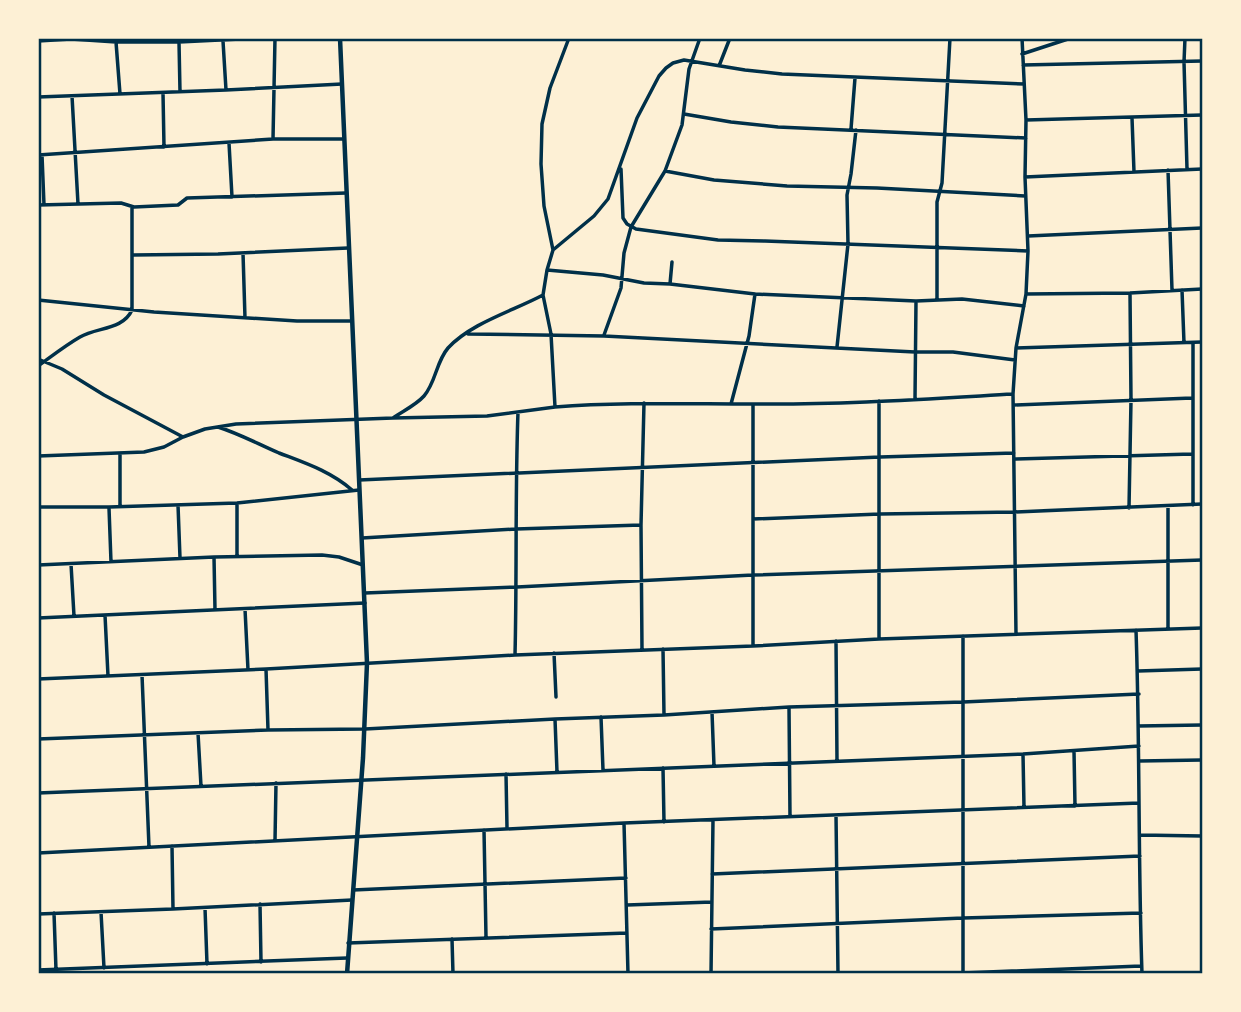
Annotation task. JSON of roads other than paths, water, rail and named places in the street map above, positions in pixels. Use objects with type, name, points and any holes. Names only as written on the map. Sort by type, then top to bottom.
[{"type":"street","points":[[38,41],[71,39],[179,42],[259,38]]},
{"type":"street","points":[[273,139],[275,38]]},
{"type":"street","points":[[340,38],[367,663],[365,729],[347,974]]},
{"type":"street","points":[[555,407],[551,334],[543,295],[553,250],[544,206],[542,124],[550,88],[569,38]]},
{"type":"street","points":[[604,336],[623,279],[624,253],[631,227],[665,171],[682,125],[691,61],[701,38]]},
{"type":"street","points":[[719,66],[730,38]]},
{"type":"street","points":[[937,300],[937,202],[942,183],[946,133],[950,38]]},
{"type":"street","points":[[1016,634],[1013,394],[1016,348],[1026,294],[1028,251],[1022,38]]},
{"type":"street","points":[[1022,54],[1071,38]]},
{"type":"street","points":[[1185,38],[1187,169]]},
{"type":"street","points":[[223,39],[226,90]]},
{"type":"street","points":[[116,42],[120,94]]},
{"type":"street","points":[[179,42],[180,92]]},
{"type":"street","points":[[553,250],[603,206],[612,190],[636,118],[659,76],[673,63],[684,60],[762,72],[855,78],[1024,84]]},
{"type":"street","points":[[1023,65],[1202,61]]},
{"type":"street","points":[[837,347],[848,244],[848,187],[852,174],[855,78]]},
{"type":"street","points":[[38,97],[342,84]]},
{"type":"street","points":[[163,93],[164,147]]},
{"type":"street","points":[[72,96],[78,204]]},
{"type":"street","points":[[684,114],[768,126],[1026,138]]},
{"type":"street","points":[[1026,120],[1202,115]]},
{"type":"street","points":[[1132,118],[1134,172]]},
{"type":"street","points":[[44,205],[40,155],[273,139],[344,139]]},
{"type":"street","points":[[229,142],[232,197]]},
{"type":"street","points":[[621,165],[622,214],[624,221],[631,227],[718,240],[1028,251]]},
{"type":"street","points":[[1025,177],[1202,169]]},
{"type":"street","points":[[1168,170],[1172,290]]},
{"type":"street","points":[[665,171],[741,182],[1026,196]]},
{"type":"street","points":[[38,205],[123,203],[132,207],[178,205],[187,198],[346,193]]},
{"type":"street","points":[[38,366],[78,338],[125,320],[132,310],[132,207]]},
{"type":"street","points":[[1028,236],[1202,228]]},
{"type":"street","points":[[133,255],[348,248]]},
{"type":"street","points":[[243,253],[245,318]]},
{"type":"street","points":[[670,284],[672,262]]},
{"type":"street","points":[[547,270],[755,294],[916,301],[971,300],[1024,306]]},
{"type":"street","points":[[1026,294],[1202,289]]},
{"type":"street","points":[[1182,290],[1184,343]]},
{"type":"street","points":[[1129,508],[1130,293]]},
{"type":"street","points":[[731,404],[747,342],[755,294]]},
{"type":"street","points":[[393,418],[424,397],[440,358],[450,346],[465,334],[543,295]]},
{"type":"street","points":[[38,300],[245,318],[351,321]]},
{"type":"street","points":[[915,399],[916,301]]},
{"type":"street","points":[[465,334],[551,334],[747,342],[953,352],[1015,360]]},
{"type":"street","points":[[1016,348],[1202,342]]},
{"type":"street","points":[[1193,343],[1193,505]]},
{"type":"street","points":[[38,359],[183,437]]},
{"type":"street","points":[[38,456],[120,454],[155,450],[215,426],[487,416],[555,407],[879,401],[1013,394]]},
{"type":"street","points":[[1014,405],[1192,398]]},
{"type":"street","points":[[879,401],[879,639]]},
{"type":"street","points":[[642,650],[644,404]]},
{"type":"street","points":[[753,404],[753,646]]},
{"type":"street","points":[[515,655],[518,412]]},
{"type":"street","points":[[215,426],[326,471],[352,489]]},
{"type":"street","points":[[120,454],[120,507]]},
{"type":"street","points":[[358,480],[880,457],[1192,454]]},
{"type":"street","points":[[38,507],[237,503],[359,490]]},
{"type":"street","points":[[237,503],[237,556]]},
{"type":"street","points":[[753,519],[1202,504]]},
{"type":"street","points":[[178,505],[180,558]]},
{"type":"street","points":[[1168,506],[1168,629]]},
{"type":"street","points":[[109,507],[111,562]]},
{"type":"street","points":[[362,538],[641,525]]},
{"type":"street","points":[[38,565],[323,555],[363,565]]},
{"type":"street","points":[[214,557],[215,610]]},
{"type":"street","points":[[365,593],[753,575],[1202,560]]},
{"type":"street","points":[[71,564],[74,616]]},
{"type":"street","points":[[38,618],[365,603]]},
{"type":"street","points":[[245,609],[248,670]]},
{"type":"street","points":[[105,614],[108,676]]},
{"type":"street","points":[[38,679],[142,676],[554,653],[1202,628]]},
{"type":"street","points":[[1136,631],[1142,974]]},
{"type":"street","points":[[963,636],[963,973]]},
{"type":"street","points":[[836,641],[837,761]]},
{"type":"street","points":[[663,649],[664,715]]},
{"type":"street","points":[[554,653],[556,697]]},
{"type":"street","points":[[1138,671],[1202,668]]},
{"type":"street","points":[[267,669],[268,730]]},
{"type":"street","points":[[142,676],[149,847]]},
{"type":"street","points":[[38,739],[365,729],[1139,694]]},
{"type":"street","points":[[789,708],[790,817]]},
{"type":"street","points":[[712,712],[714,766]]},
{"type":"street","points":[[601,717],[603,770]]},
{"type":"street","points":[[555,719],[556,772]]},
{"type":"street","points":[[1139,726],[1202,725]]},
{"type":"street","points":[[198,733],[201,786]]},
{"type":"street","points":[[38,793],[1023,754],[1139,746]]},
{"type":"street","points":[[1074,751],[1075,806]]},
{"type":"street","points":[[1023,754],[1024,808]]},
{"type":"street","points":[[1139,761],[1202,760]]},
{"type":"street","points":[[663,768],[664,822]]},
{"type":"street","points":[[506,775],[507,829]]},
{"type":"street","points":[[275,783],[275,841]]},
{"type":"street","points":[[38,853],[625,823],[1139,803]]},
{"type":"street","points":[[836,814],[838,974]]},
{"type":"street","points":[[711,974],[713,820]]},
{"type":"street","points":[[625,823],[628,974]]},
{"type":"street","points":[[484,830],[486,937]]},
{"type":"street","points":[[1140,835],[1202,836]]},
{"type":"street","points":[[172,846],[173,909]]},
{"type":"street","points":[[712,874],[1140,856]]},
{"type":"street","points":[[353,890],[626,878]]},
{"type":"street","points":[[38,914],[352,900]]},
{"type":"street","points":[[626,905],[712,902]]},
{"type":"street","points":[[260,904],[261,962]]},
{"type":"street","points":[[205,908],[207,964]]},
{"type":"street","points":[[101,912],[104,968]]},
{"type":"street","points":[[54,913],[56,970]]},
{"type":"street","points":[[711,929],[1141,913]]},
{"type":"street","points":[[348,943],[627,933]]},
{"type":"street","points":[[452,939],[453,974]]},
{"type":"street","points":[[38,970],[348,958]]},
{"type":"street","points":[[176,965],[176,974]]},
{"type":"street","points":[[938,974],[1073,971],[1141,966]]}]
